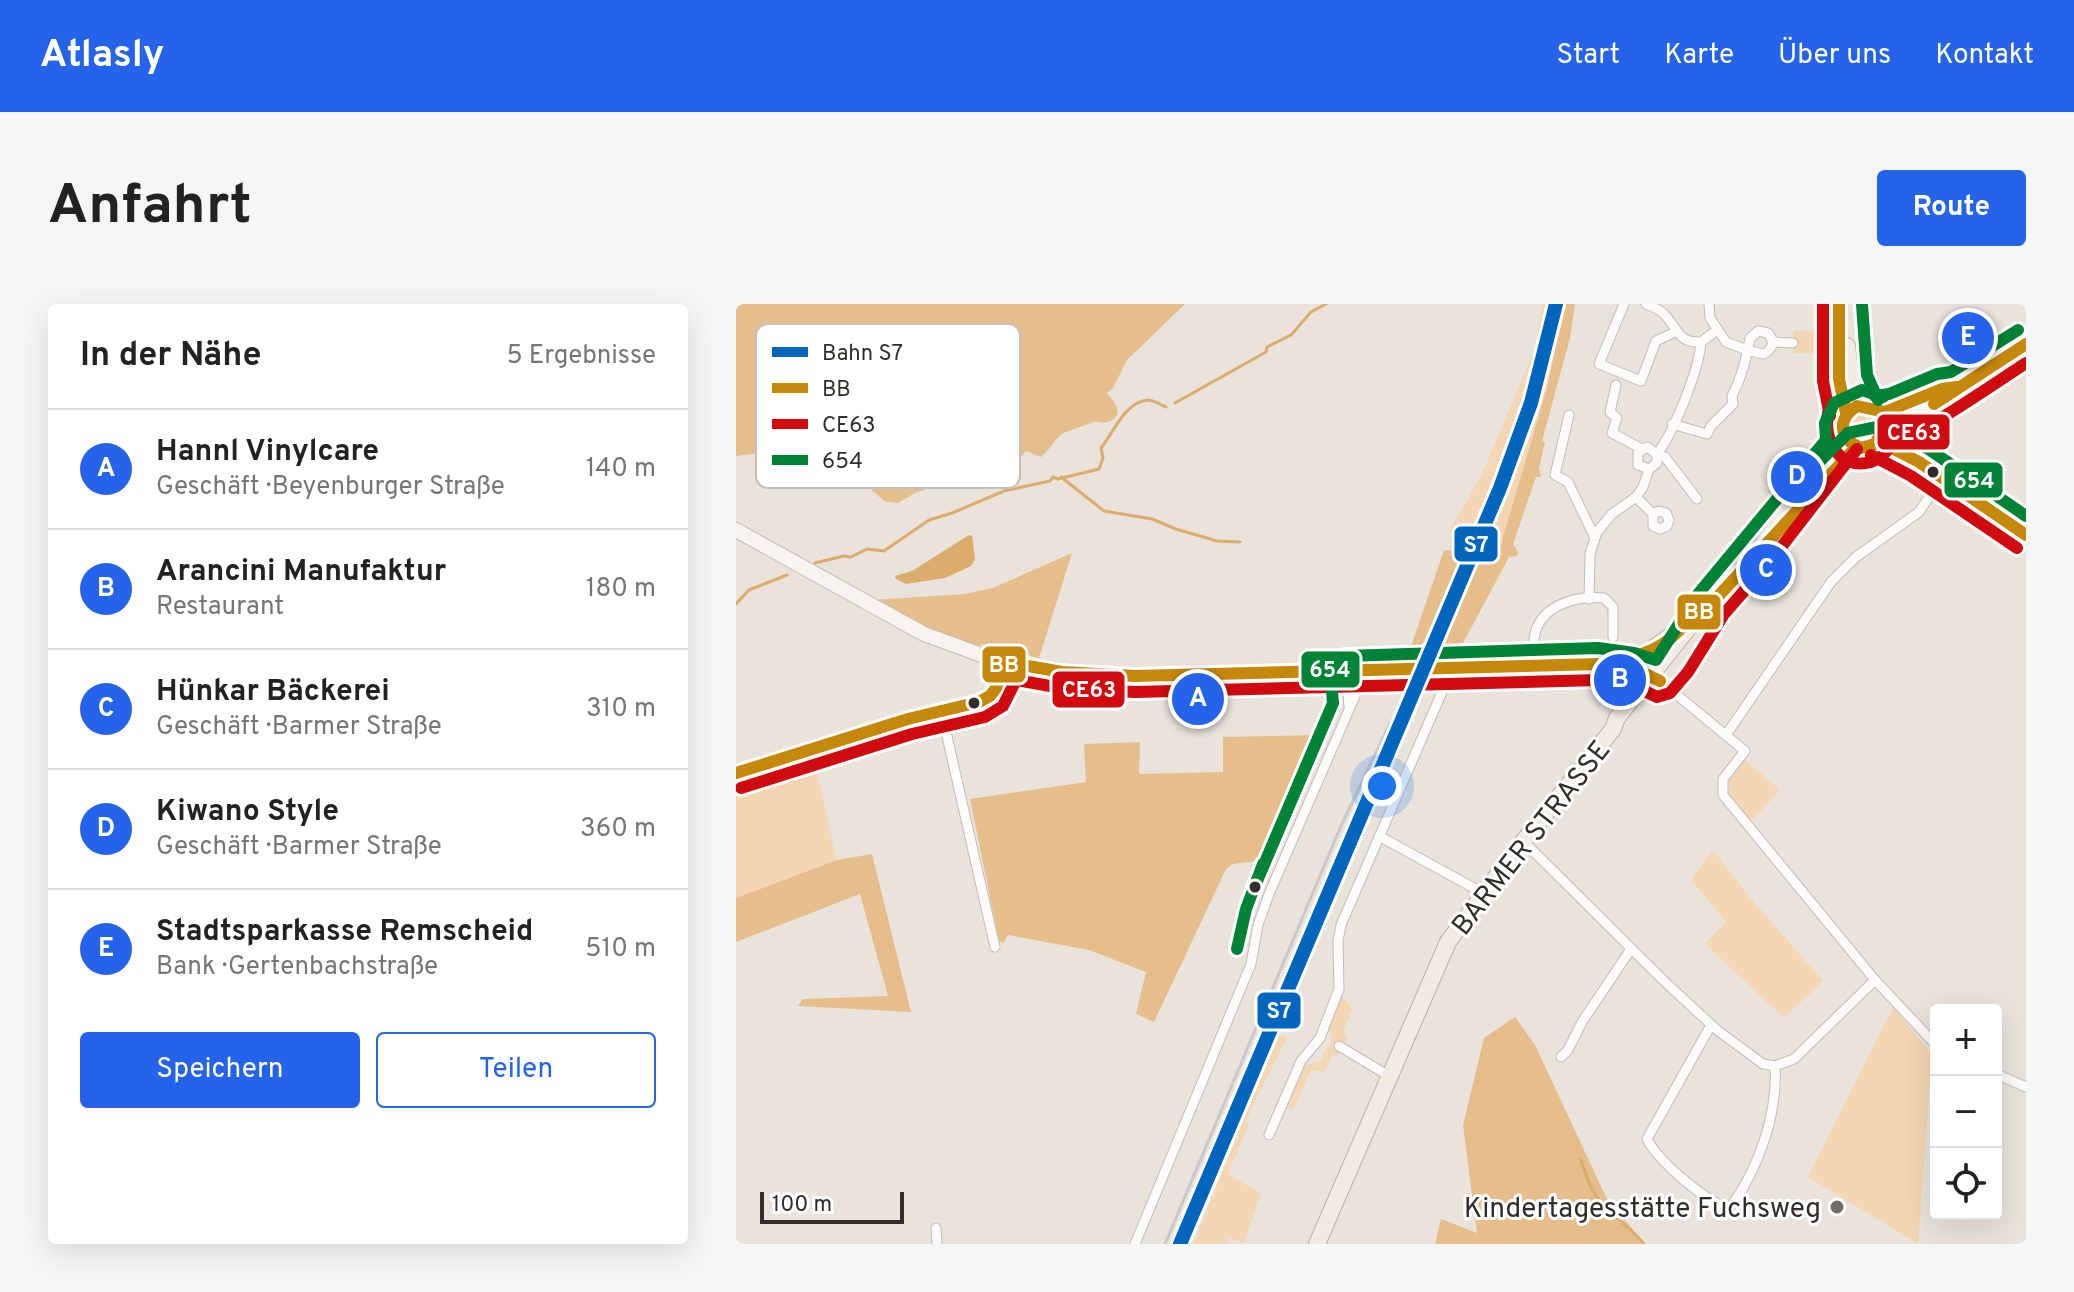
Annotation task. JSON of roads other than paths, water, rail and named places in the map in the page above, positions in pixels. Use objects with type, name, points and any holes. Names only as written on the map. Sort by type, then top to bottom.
[{"type":"main road","points":[[1839,304],[1839,379],[1846,413],[1841,423],[1850,443],[1866,448],[1880,435],[2026,344]]},
{"type":"main road","points":[[1846,304],[1851,379],[1870,409],[1880,435]]},
{"type":"main road","points":[[1846,413],[1870,409],[1893,410],[1942,389],[1957,387]]},
{"type":"main road","name":"BARMER STRASSE","points":[[1317,1244],[1448,942],[1523,841],[1613,729],[1624,724],[1708,606],[1759,549],[1776,536],[1850,443]]},
{"type":"main road","points":[[736,530],[924,634],[1005,662],[1062,672],[1135,676],[1608,664],[1626,666],[1656,678]]},
{"type":"main road","points":[[1608,664],[1661,645],[1696,610],[1708,606]]},
{"type":"main road","points":[[1628,659],[1645,664],[1656,678]]},
{"type":"street","points":[[1624,304],[1599,364],[1641,381],[1656,341],[1675,332]]},
{"type":"street","points":[[1646,304],[1666,316],[1678,337],[1693,343],[1701,342],[1716,331]]},
{"type":"street","points":[[1709,304],[1710,318],[1726,342],[1764,354],[1773,342]]},
{"type":"street","points":[[1672,424],[1707,434],[1733,404],[1732,396],[1742,377],[1750,338],[1758,331],[1768,333],[1773,342]]},
{"type":"street","points":[[1642,449],[1637,455],[1637,462],[1642,468],[1649,469],[1656,465],[1657,454],[1694,377],[1701,342]]},
{"type":"street","points":[[1773,342],[1793,343]]},
{"type":"street","points":[[1616,385],[1610,402],[1610,412],[1617,418],[1612,433],[1642,449],[1651,448],[1665,457],[1697,499]]},
{"type":"street","points":[[1569,415],[1555,475],[1568,482],[1595,538]]},
{"type":"street","points":[[1880,435],[2026,535]]},
{"type":"street","points":[[1589,599],[1590,554],[1595,538],[1604,522],[1636,497],[1649,469]]},
{"type":"street","points":[[1726,735],[1831,582],[1856,557],[1919,512],[1941,479]]},
{"type":"street","points":[[1636,497],[1653,514]]},
{"type":"street","points":[[1534,665],[1534,639],[1544,616],[1560,603],[1604,598],[1613,607],[1613,637]]},
{"type":"street","points":[[979,702],[996,688],[1005,662]]},
{"type":"street","points":[[736,773],[941,710],[1011,692],[1025,666]]},
{"type":"street","points":[[1269,1135],[1301,1061],[1320,1038],[1339,989],[1338,941],[1341,925],[1442,693],[1446,670]]},
{"type":"street","points":[[1135,1244],[1251,964],[1258,925],[1269,894],[1357,691],[1354,672]]},
{"type":"street","points":[[1656,678],[1745,751],[1723,779],[1723,795],[1875,980],[1930,1039]]},
{"type":"street","points":[[941,710],[995,947]]},
{"type":"street","points":[[1379,836],[1483,893]]},
{"type":"street","points":[[1523,841],[1711,1025],[1753,1058],[1775,1066],[1794,1059],[1806,1051],[1875,980]]},
{"type":"street","points":[[1561,1057],[1631,949]]},
{"type":"street","points":[[1711,1025],[1647,1139],[1652,1148],[1694,1187],[1724,1207],[1732,1205],[1747,1184],[1761,1148],[1776,1083],[1775,1066]]},
{"type":"street","points":[[1339,1046],[1389,1076]]},
{"type":"street","points":[[2001,1076],[2026,1087]]},
{"type":"street","points":[[936,1228],[937,1244]]},
{"type":"waterway","points":[[1175,403],[1266,352],[1267,347],[1291,335],[1311,312],[1326,304]]},
{"type":"waterway","points":[[1020,488],[1050,481],[1053,477],[1058,479],[1099,469],[1103,458],[1101,448],[1127,411],[1148,400],[1166,407]]},
{"type":"waterway","points":[[1061,477],[1104,511],[1152,519],[1217,541],[1240,542]]},
{"type":"waterway","points":[[815,563],[851,557],[867,549],[884,551],[929,520],[1018,488]]},
{"type":"waterway","points":[[736,604],[749,590],[787,575]]},
{"type":"waterway","points":[[1581,1160],[1600,1202],[1644,1244]]},
{"type":"railway","points":[[1165,1244],[1341,826],[1390,723]]},
{"type":"rail line","name":"S7","points":[[1180,1244],[1500,488],[1531,403],[1556,304]]},
{"type":"place","name":"Stadtsparkasse Remscheid","points":[[1968,338]]},
{"type":"place","name":"Kiwano Style","points":[[1797,477]]},
{"type":"place","name":"Hünkar Bäckerei","points":[[1766,570]]},
{"type":"place","name":"Arancini Manufaktur","points":[[1620,680]]},
{"type":"place","name":"Hannl Vinylcare","points":[[1198,699]]},
{"type":"place","name":"Kindertagesstätte Fuchsweg","points":[[1837,1207]]}]
